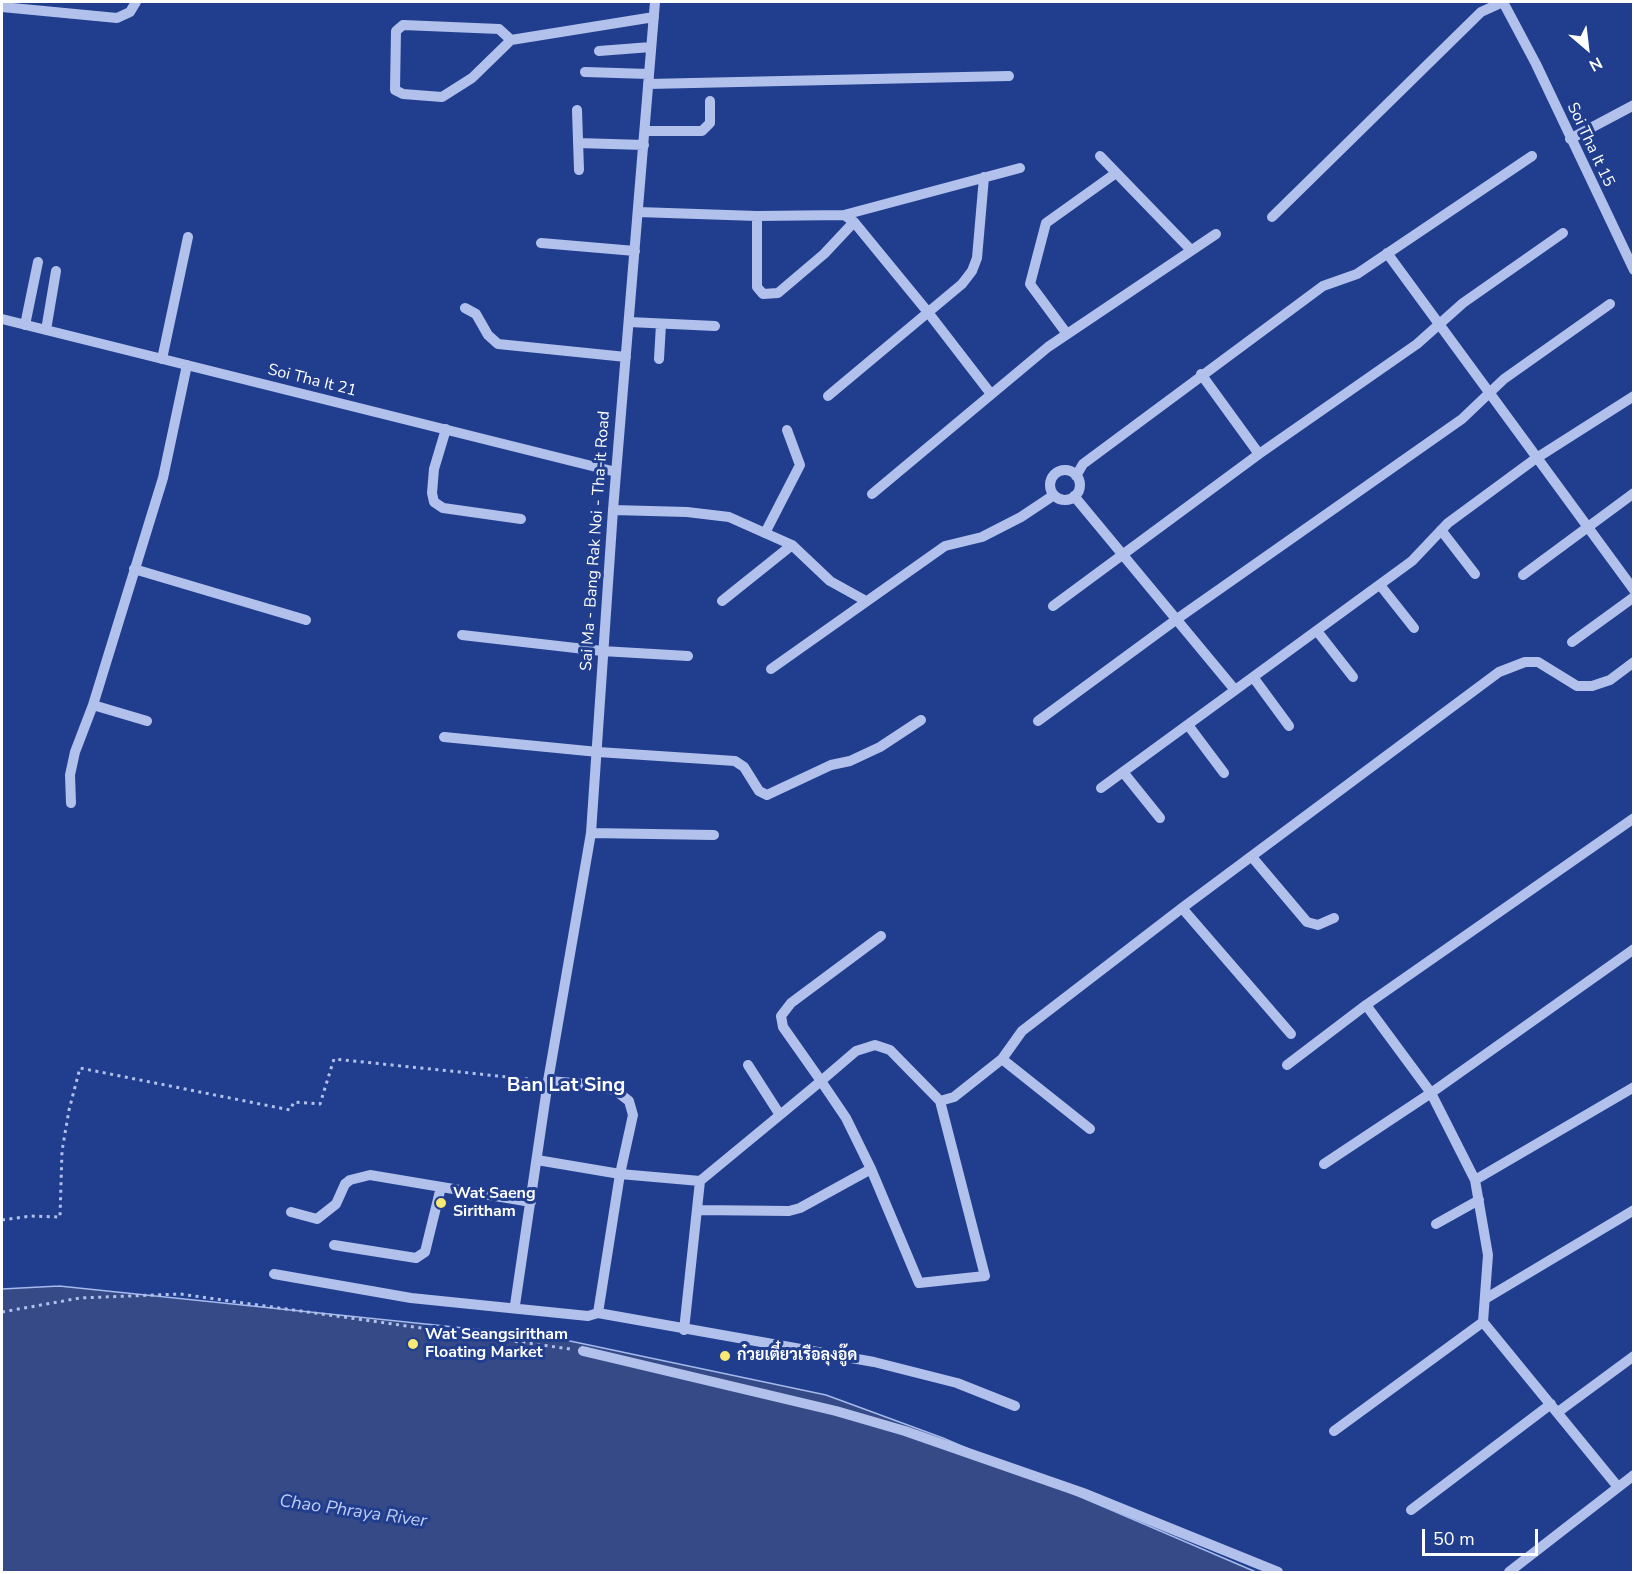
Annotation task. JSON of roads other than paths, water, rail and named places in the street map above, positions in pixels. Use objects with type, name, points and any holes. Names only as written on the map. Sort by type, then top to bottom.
[{"type":"street","points":[[2,7],[117,18],[130,12],[136,2]]},
{"type":"street","name":"Sai Ma - Bang Rak Noi - Tha-it Road","points":[[515,1305],[548,1081],[591,833],[598,752],[602,651],[655,2]]},
{"type":"street","points":[[1272,217],[1481,12],[1503,2]]},
{"type":"street","name":"Soi Tha It 15","points":[[1503,2],[1536,64],[1570,139],[1632,263]]},
{"type":"street","points":[[511,39],[499,29],[403,25],[396,31],[394,90],[403,94],[442,97],[472,78],[497,56],[511,39],[654,16]]},
{"type":"street","points":[[599,51],[651,47]]},
{"type":"street","points":[[585,72],[649,79],[1009,76]]},
{"type":"street","points":[[645,131],[702,131],[710,123],[710,101]]},
{"type":"street","points":[[1570,139],[1634,105]]},
{"type":"street","points":[[577,110],[579,170]]},
{"type":"street","points":[[578,143],[644,145]]},
{"type":"street","points":[[1100,156],[1191,250]]},
{"type":"street","points":[[1076,476],[1083,464],[1201,374],[1323,286],[1357,274],[1532,156]]},
{"type":"street","points":[[638,212],[757,216],[844,214],[1020,168]]},
{"type":"street","points":[[1067,334],[1030,284],[1046,223],[1116,173]]},
{"type":"street","points":[[828,396],[962,284],[972,271],[977,258],[984,177]]},
{"type":"street","points":[[844,214],[854,222],[992,394]]},
{"type":"street","points":[[757,216],[757,287],[763,294],[778,293],[824,254],[854,222]]},
{"type":"street","points":[[1053,606],[1259,454],[1417,344],[1463,303],[1563,233]]},
{"type":"street","points":[[872,494],[1067,334],[1216,234]]},
{"type":"street","points":[[162,359],[188,237]]},
{"type":"street","points":[[541,243],[635,251]]},
{"type":"street","points":[[1387,253],[1535,459],[1588,526],[1634,590]]},
{"type":"street","points":[[25,325],[38,262]]},
{"type":"street","points":[[46,330],[56,272]]},
{"type":"street","points":[[1038,721],[1177,619],[1462,419],[1488,392],[1610,304]]},
{"type":"street","points":[[465,308],[476,314],[488,335],[498,344],[626,357]]},
{"type":"street","name":"Soi Tha It 21","points":[[2,319],[616,472]]},
{"type":"street","points":[[629,322],[714,326]]},
{"type":"street","points":[[659,359],[661,324]]},
{"type":"street","points":[[71,803],[70,775],[75,752],[93,705],[163,478],[187,365]]},
{"type":"street","points":[[1201,374],[1259,454]]},
{"type":"street","points":[[1101,788],[1412,561],[1441,530],[1535,459],[1634,396]]},
{"type":"street","points":[[446,429],[434,469],[432,493],[434,502],[443,508],[521,519]]},
{"type":"street","points":[[765,533],[800,465],[788,430]]},
{"type":"street","points":[[1066,471],[1076,476],[1079,486],[1074,496],[1066,500],[1054,495],[1050,483],[1054,476],[1066,471]]},
{"type":"street","points":[[1522,575],[1634,493]]},
{"type":"street","points":[[771,669],[945,546],[982,537],[1021,517],[1054,495]]},
{"type":"street","points":[[1074,496],[1235,690]]},
{"type":"street","points":[[613,510],[687,512],[729,517],[792,545],[830,581],[866,601]]},
{"type":"street","points":[[1441,530],[1475,574]]},
{"type":"street","points":[[722,601],[792,545]]},
{"type":"street","points":[[134,569],[306,620]]},
{"type":"street","points":[[1380,585],[1414,628]]},
{"type":"street","points":[[1572,642],[1634,597]]},
{"type":"street","points":[[1317,631],[1353,677]]},
{"type":"street","points":[[462,635],[602,651],[688,656]]},
{"type":"street","points":[[940,1101],[954,1097],[1002,1059],[1022,1030],[1500,672],[1525,662],[1538,662],[1577,686],[1593,686],[1610,680],[1634,662]]},
{"type":"street","points":[[1253,677],[1289,726]]},
{"type":"street","points":[[93,705],[147,721]]},
{"type":"street","points":[[444,737],[598,752],[735,761],[744,767],[759,792],[767,795],[831,765],[850,761],[880,747],[921,720]]},
{"type":"street","points":[[1188,725],[1224,773]]},
{"type":"street","points":[[1123,772],[1160,818]]},
{"type":"street","points":[[1287,1065],[1366,1005],[1634,818]]},
{"type":"street","points":[[591,833],[714,834]]},
{"type":"street","points":[[1252,857],[1307,922],[1318,925],[1334,918]]},
{"type":"street","points":[[1182,908],[1291,1034]]},
{"type":"street","points":[[537,1160],[620,1174],[700,1181],[821,1081],[856,1051],[875,1045],[890,1050],[940,1101],[986,1276],[919,1283],[871,1169],[846,1118],[821,1081],[783,1027],[781,1016],[791,1003],[881,936]]},
{"type":"street","points":[[1324,1164],[1431,1093],[1634,949]]},
{"type":"street","points":[[1366,1005],[1431,1093],[1475,1180],[1488,1255],[1483,1322],[1617,1487]]},
{"type":"street","points":[[1002,1059],[1090,1129]]},
{"type":"street","points":[[748,1065],[780,1115]]},
{"type":"street","points":[[548,1081],[586,1084],[615,1090],[628,1101],[633,1115],[620,1174],[598,1313]]},
{"type":"street","points":[[1475,1180],[1634,1088]]},
{"type":"street","points":[[697,1210],[789,1211],[808,1205],[871,1169]]},
{"type":"street","points":[[291,1212],[316,1219],[326,1214],[336,1204],[345,1184],[357,1177],[370,1175],[531,1202]]},
{"type":"street","points":[[684,1330],[700,1181]]},
{"type":"street","points":[[334,1245],[416,1258],[425,1252],[441,1187]]},
{"type":"street","points":[[1436,1224],[1479,1200]]},
{"type":"street","points":[[1485,1299],[1634,1210]]},
{"type":"street","points":[[274,1274],[411,1298],[588,1316],[598,1313],[874,1362],[957,1383],[1015,1406]]},
{"type":"street","points":[[1334,1431],[1483,1322]]},
{"type":"street","points":[[583,1351],[836,1411],[1005,1464],[1083,1492],[1278,1572]]},
{"type":"street","points":[[1411,1510],[1555,1408],[1634,1356]]},
{"type":"street","points":[[1509,1572],[1634,1474]]},
{"type":"water","name":"Chao Phraya River","points":[[59,1286],[551,1337],[826,1395],[943,1438],[1256,1572],[2,1572],[2,1289]]},
{"type":"place","name":"Wat Saeng Siritham","points":[[441,1203]]},
{"type":"place","name":"Wat Seangsiritham Floating Market","points":[[413,1344]]},
{"type":"place","name":"ก๋วยเตี๋ยวเรือลุงอู๊ด","points":[[725,1356]]},
{"type":"district","name":"Ban Lat Sing","points":[[566,1086]]}]
